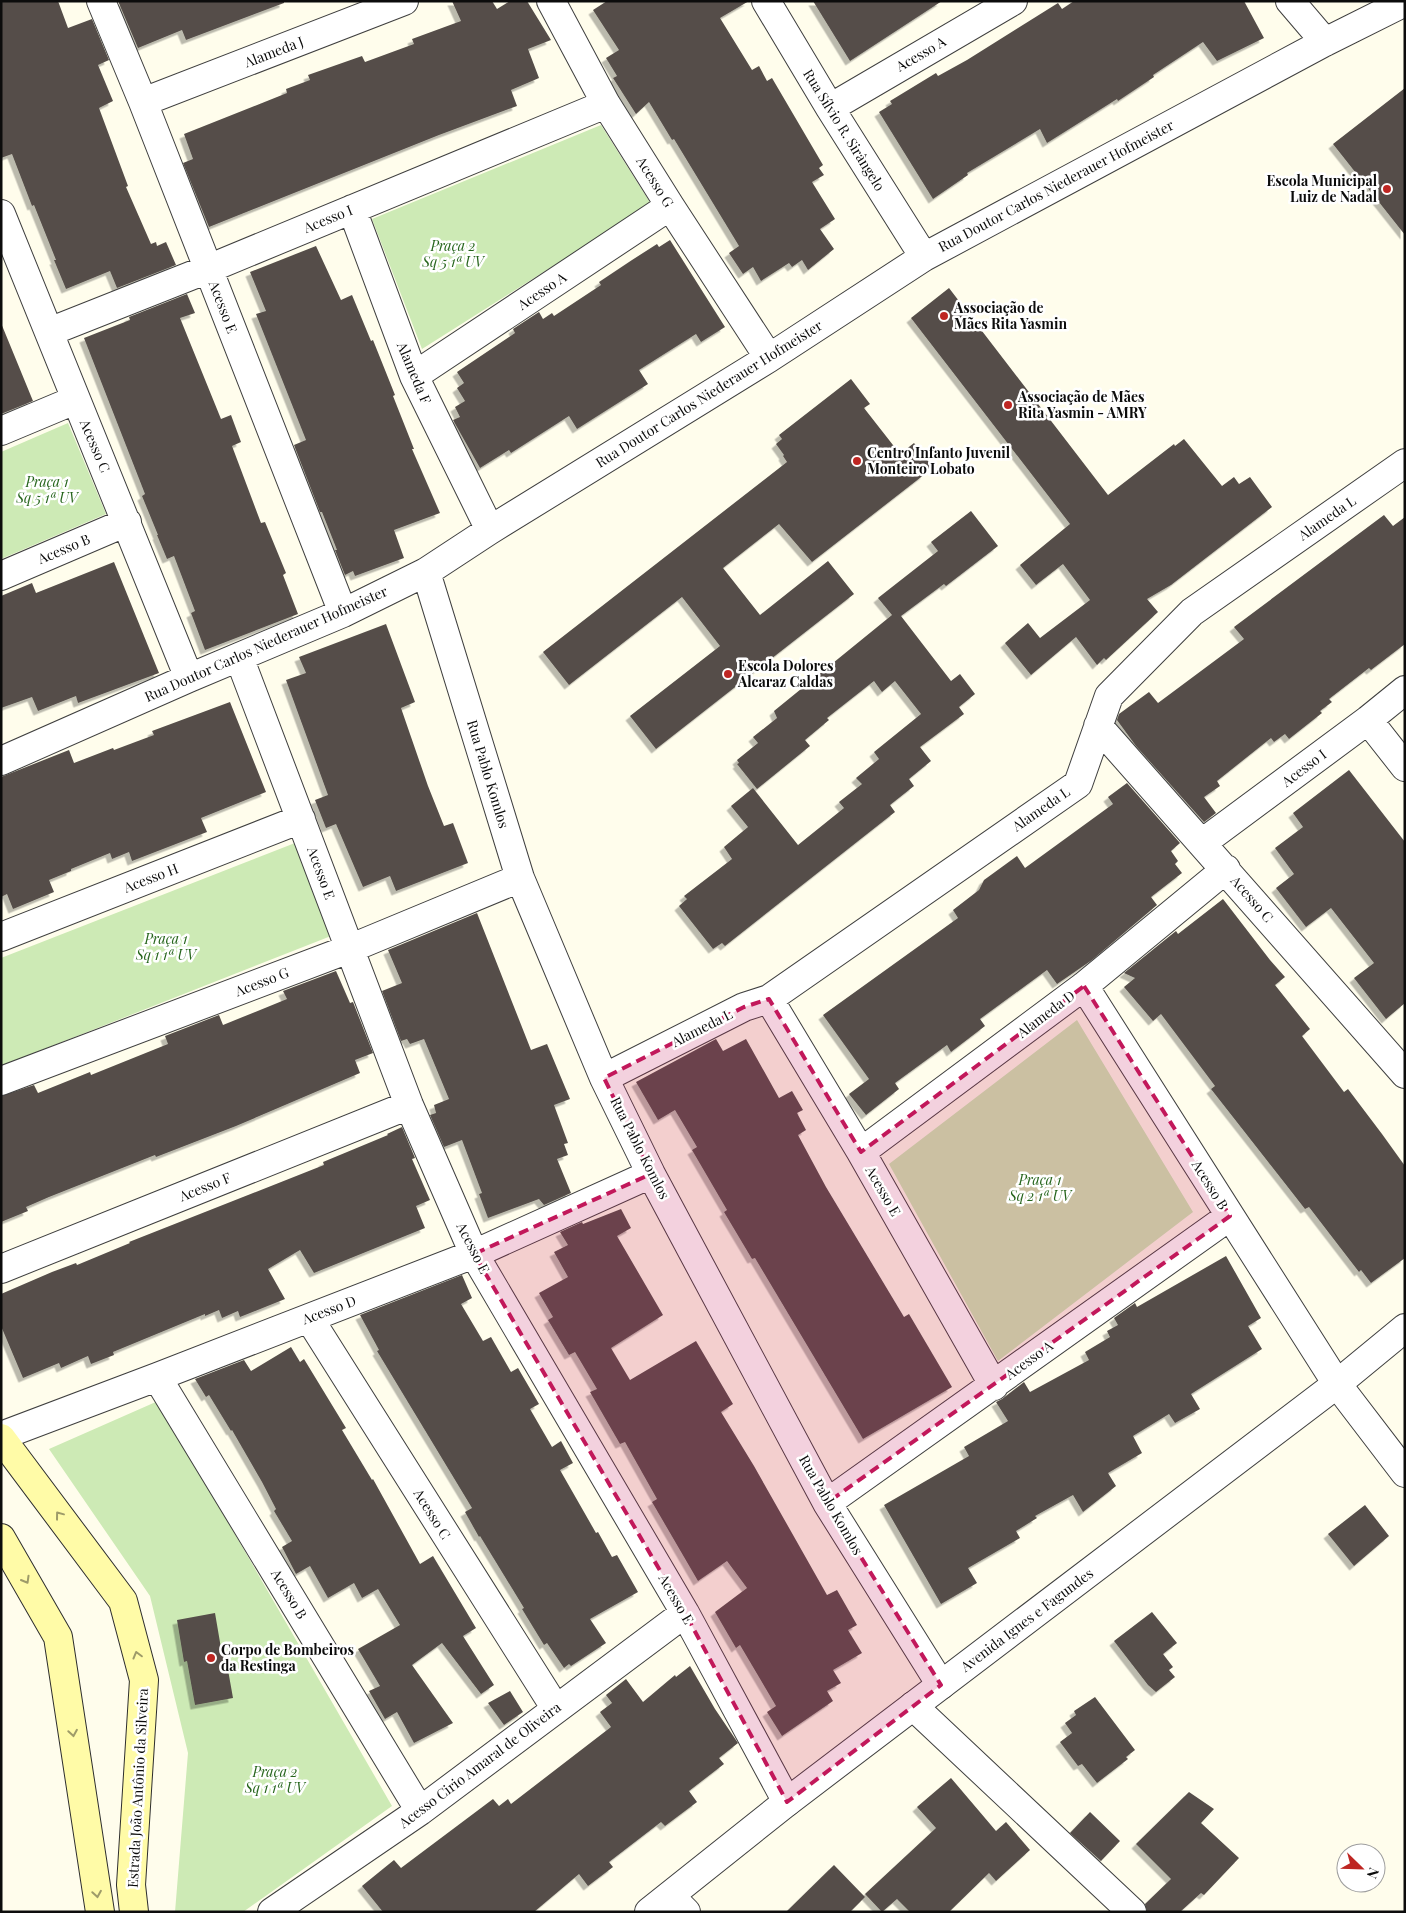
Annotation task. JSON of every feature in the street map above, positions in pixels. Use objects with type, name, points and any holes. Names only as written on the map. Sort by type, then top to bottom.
[{"type":"main road","name":"Estrada João Antônio da Silveira","points":[[1,1437],[123,1601],[144,1680],[131,1885],[134,1912]]},
{"type":"main road","points":[[2,1542],[58,1637],[100,1912]]},
{"type":"street","name":"Acesso E","points":[[101,1],[143,102],[343,613]]},
{"type":"street","name":"Alameda J","points":[[143,102],[404,1]]},
{"type":"street","name":"Acesso G","points":[[551,1],[606,104],[769,358]]},
{"type":"street","name":"Rua Sílvio R. Sirângelo","points":[[766,1],[830,108],[924,257]]},
{"type":"street","points":[[1290,1],[1325,42]]},
{"type":"street","name":"Rua Doutor Carlos Niederauer Hofmeister","points":[[1,761],[189,678],[343,613],[426,572],[490,530],[769,358],[924,257],[1325,42],[1405,2]]},
{"type":"street","name":"Acesso A","points":[[830,108],[998,5]]},
{"type":"street","name":"Acesso I","points":[[49,332],[208,269],[606,104]]},
{"type":"street","name":"Acesso A","points":[[414,376],[670,206]]},
{"type":"street","name":"Alameda F","points":[[352,209],[414,376],[490,530]]},
{"type":"street","name":"Acesso C","points":[[1,214],[189,678]]},
{"type":"street","points":[[1,431],[75,400]]},
{"type":"street","name":"Alameda L","points":[[604,1078],[744,1007],[769,999],[1078,784],[1109,696],[1192,612],[1405,464]]},
{"type":"street","name":"Acesso B","points":[[1,576],[127,522]]},
{"type":"street","name":"Rua Pablo Komlos","points":[[426,572],[520,878],[604,1078],[651,1174],[827,1503],[941,1685]]},
{"type":"street","name":"Acesso E","points":[[239,657],[408,1105],[474,1254],[684,1613],[787,1802]]},
{"type":"street","name":"Acesso I","points":[[1202,844],[1368,720],[1405,690]]},
{"type":"street","points":[[1368,720],[1405,767]]},
{"type":"street","name":"Acesso C","points":[[1098,726],[1405,1074]]},
{"type":"street","name":"Acesso H","points":[[1,937],[301,819]]},
{"type":"street","name":"Alameda D","points":[[861,1152],[1084,986],[1226,869]]},
{"type":"street","name":"Acesso G","points":[[1,1081],[349,949],[520,878]]},
{"type":"street","name":"Acesso B","points":[[1084,986],[1336,1384],[1405,1473]]},
{"type":"street","name":"Acesso E","points":[[769,999],[861,1152],[994,1386]]},
{"type":"street","name":"Acesso F","points":[[1,1269],[408,1105]]},
{"type":"street","name":"Acesso D","points":[[1,1437],[474,1254],[651,1174]]},
{"type":"street","name":"Acesso A","points":[[827,1503],[994,1386],[1230,1216]]},
{"type":"street","name":"Acesso C","points":[[309,1318],[556,1709]]},
{"type":"street","name":"Avenida Ignes e Fagundes","points":[[668,1906],[787,1802],[1336,1384],[1405,1328]]},
{"type":"street","name":"Acesso B","points":[[157,1378],[420,1811]]},
{"type":"street","name":"Acesso Cirio Amaral de Oliveira","points":[[272,1912],[420,1811],[684,1613]]},
{"type":"street","points":[[913,1706],[1132,1912]]},
{"type":"highlighted area","points":[[1084,986],[1230,1216],[827,1503],[941,1685],[787,1802],[685,1613],[474,1254],[651,1174],[604,1078],[744,1007],[769,999],[861,1152]]},
{"type":"green space","name":"Praça 2 Sq 5 1ª UV","points":[[601,125],[651,204],[422,349],[372,219]]},
{"type":"green space","name":"Praça 1 Sq 5 1ª UV","points":[[68,423],[106,514],[1,559],[1,452]]},
{"type":"green space","name":"Praça 1 Sq 1 1ª UV","points":[[295,843],[331,936],[1,1066],[1,958]]},
{"type":"green space","name":"Praça 1 Sq 2 1ª UV","points":[[1077,1020],[1193,1212],[998,1361],[889,1164]]},
{"type":"green space","name":"Praça 2 Sq 1 1ª UV","points":[[158,1401],[392,1806],[243,1912],[175,1912],[188,1753],[150,1596],[49,1449]]},
{"type":"building","points":[[1,1],[58,1],[68,28],[92,19],[109,60],[98,65],[113,101],[99,108],[128,186],[126,187],[151,244],[156,242],[157,246],[166,242],[176,265],[117,288],[110,271],[66,289],[12,154],[1,158]]},
{"type":"building","points":[[118,1],[284,1],[284,3],[186,40],[182,30],[138,48]]},
{"type":"building","points":[[452,1],[492,1],[497,9],[510,1],[527,1],[551,40],[528,49],[539,78],[511,90],[517,106],[439,135],[209,227],[183,163],[193,159],[184,134],[287,93],[286,89],[310,80],[308,75],[362,56],[365,62],[414,44],[412,39],[461,21]]},
{"type":"building","points":[[607,1],[749,1],[720,18],[752,70],[759,66],[767,81],[772,78],[823,165],[819,168],[824,175],[812,182],[835,219],[820,229],[834,249],[808,270],[802,260],[792,267],[789,263],[761,281],[753,267],[743,274],[729,253],[739,246],[674,139],[672,140],[649,102],[636,114],[613,78],[617,76],[606,58],[619,50],[593,10]]},
{"type":"building","points":[[813,1],[942,1],[850,61]]},
{"type":"building","points":[[1074,1],[1244,1],[1264,38],[1217,61],[1203,42],[1118,101],[1117,99],[1047,143],[1040,129],[967,173],[968,175],[933,199],[879,112],[892,104],[890,101],[936,73],[938,76],[967,60],[1058,3],[1062,9]]},
{"type":"building","name":"Escola Municipal Luiz de Nadal","points":[[1405,88],[1405,235],[1333,144]]},
{"type":"building","points":[[670,240],[725,327],[701,342],[696,334],[639,370],[648,384],[577,429],[569,416],[511,453],[509,450],[480,468],[453,420],[460,417],[455,407],[465,401],[457,388],[464,383],[457,372],[515,333],[513,329],[539,312],[543,319],[552,313],[554,316],[601,285],[599,282],[632,260],[657,244],[659,247]]},
{"type":"building","points":[[316,246],[341,300],[352,295],[371,341],[373,340],[395,395],[393,396],[414,449],[412,449],[440,513],[394,530],[404,558],[355,576],[353,571],[345,575],[335,550],[337,550],[294,445],[306,440],[256,314],[266,311],[250,272]]},
{"type":"building","points":[[949,288],[1108,495],[1174,444],[1175,446],[1184,439],[1222,486],[1234,477],[1239,484],[1250,477],[1272,507],[1171,585],[1147,599],[1158,612],[1106,660],[1104,658],[1097,665],[1076,637],[1031,675],[1005,643],[1028,623],[1040,638],[1090,600],[1063,564],[1036,585],[1020,565],[1070,524],[911,318]]},
{"type":"building","points":[[187,294],[195,313],[180,318],[221,419],[231,415],[241,442],[232,446],[261,523],[265,522],[286,573],[283,575],[298,614],[205,650],[191,613],[195,611],[174,556],[167,559],[157,535],[142,496],[145,494],[84,338],[130,320],[129,317]]},
{"type":"building","points":[[1,323],[33,401],[1,414]]},
{"type":"building","points":[[851,379],[870,404],[864,408],[900,454],[914,443],[932,466],[923,473],[925,474],[812,562],[779,524],[723,568],[760,615],[828,561],[854,594],[656,749],[630,716],[720,646],[682,597],[569,685],[543,652],[787,462],[776,444],[782,439],[779,435]]},
{"type":"building","points":[[971,511],[998,546],[946,586],[944,584],[901,616],[951,681],[960,674],[975,694],[959,707],[964,714],[920,747],[931,761],[909,779],[914,786],[890,805],[895,812],[725,946],[722,943],[713,949],[679,906],[687,899],[684,896],[732,859],[724,847],[748,827],[731,806],[753,788],[798,845],[844,808],[839,802],[862,784],[856,778],[879,759],[874,752],[921,714],[895,681],[882,692],[874,681],[827,718],[829,720],[805,740],[810,746],[757,789],[737,764],[739,763],[737,760],[758,743],[753,737],[777,718],[774,711],[892,615],[878,598],[938,551],[931,542]]},
{"type":"building","points":[[1384,515],[1393,526],[1405,517],[1405,644],[1371,670],[1369,668],[1329,699],[1332,702],[1320,711],[1322,713],[1289,739],[1285,734],[1274,742],[1271,738],[1217,781],[1220,786],[1204,797],[1216,813],[1204,822],[1136,746],[1117,720],[1119,714],[1149,692],[1158,703],[1244,639],[1234,627]]},
{"type":"building","points":[[114,562],[159,673],[78,703],[76,696],[38,711],[32,697],[1,708],[1,596],[32,583],[36,593]]},
{"type":"building","points":[[386,624],[415,702],[401,708],[444,826],[453,823],[468,863],[396,891],[390,876],[363,887],[336,824],[326,828],[315,800],[328,795],[286,680],[306,673],[299,657]]},
{"type":"building","points":[[230,702],[266,792],[201,818],[207,832],[132,861],[129,852],[112,859],[110,853],[71,869],[71,871],[49,880],[54,892],[13,909],[7,894],[1,897],[1,777],[69,750],[74,763],[113,748],[114,750],[154,735],[152,731]]},
{"type":"building","points":[[1349,770],[1405,842],[1405,1003],[1386,1019],[1354,978],[1374,963],[1331,908],[1306,927],[1276,888],[1294,874],[1275,848],[1303,827],[1293,813]]},
{"type":"building","points":[[1127,783],[1180,843],[1171,851],[1178,861],[1175,864],[1182,873],[1151,897],[1157,905],[1092,960],[1057,984],[1047,970],[980,1019],[985,1026],[951,1052],[947,1045],[895,1083],[899,1089],[866,1115],[849,1094],[869,1079],[823,1015],[958,918],[953,910],[979,890],[984,880],[1017,856],[1025,868],[1113,804],[1108,797]]},
{"type":"building","points":[[1223,899],[1285,977],[1275,985],[1310,1029],[1302,1036],[1344,1092],[1348,1089],[1405,1166],[1405,1258],[1371,1283],[1361,1270],[1359,1272],[1309,1207],[1305,1209],[1211,1089],[1215,1086],[1161,1014],[1153,1021],[1124,987],[1135,978],[1124,973],[1176,931],[1178,934]]},
{"type":"building","points":[[477,913],[531,1050],[547,1044],[570,1099],[554,1105],[568,1143],[564,1144],[568,1155],[557,1159],[571,1193],[544,1205],[539,1199],[488,1218],[479,1194],[482,1193],[462,1140],[444,1147],[430,1115],[436,1113],[434,1105],[449,1099],[424,1039],[410,1044],[407,1039],[401,1041],[382,991],[402,983],[388,950]]},
{"type":"building","points":[[336,971],[350,1003],[353,1002],[373,1053],[355,1060],[360,1073],[236,1126],[156,1157],[155,1155],[49,1197],[26,1207],[28,1211],[1,1222],[1,1096],[34,1085],[38,1093],[90,1072],[91,1075],[168,1044],[165,1036],[219,1015],[223,1025],[287,999],[283,991]]},
{"type":"building","points":[[716,1039],[723,1051],[746,1039],[779,1098],[792,1091],[803,1110],[797,1113],[806,1130],[798,1135],[826,1187],[904,1317],[909,1314],[952,1387],[863,1439],[755,1258],[752,1259],[724,1212],[727,1210],[692,1150],[697,1147],[675,1110],[658,1120],[636,1082]]},
{"type":"building","points":[[402,1127],[415,1158],[412,1159],[430,1200],[416,1206],[425,1228],[314,1273],[300,1250],[268,1269],[285,1299],[240,1317],[238,1311],[222,1318],[219,1310],[205,1316],[205,1314],[113,1352],[114,1355],[91,1364],[88,1356],[61,1368],[59,1363],[23,1378],[1,1326],[1,1294],[52,1272],[76,1263],[77,1265],[129,1242],[324,1165],[323,1162],[388,1135]]},
{"type":"building","points":[[621,1209],[631,1228],[617,1236],[663,1315],[611,1348],[630,1380],[696,1341],[733,1404],[721,1412],[827,1595],[837,1590],[857,1625],[848,1630],[862,1653],[833,1670],[841,1683],[827,1691],[833,1701],[782,1736],[767,1712],[776,1706],[740,1645],[736,1648],[715,1612],[747,1588],[727,1561],[698,1581],[652,1502],[657,1499],[625,1442],[620,1444],[590,1392],[597,1389],[575,1352],[569,1355],[548,1320],[553,1317],[539,1293],[568,1277],[554,1252],[568,1245],[560,1232],[582,1222],[583,1224]]},
{"type":"building","points":[[1226,1256],[1261,1318],[1248,1326],[1262,1349],[1191,1394],[1200,1409],[1175,1423],[1169,1414],[1133,1436],[1142,1453],[1108,1473],[1116,1486],[1083,1512],[1073,1495],[1035,1516],[1037,1518],[1016,1531],[1020,1538],[968,1568],[977,1583],[941,1604],[884,1505],[969,1456],[964,1447],[1008,1421],[996,1402],[1024,1382],[1030,1392],[1089,1360],[1085,1352],[1110,1337],[1107,1331],[1118,1325],[1114,1318],[1135,1303],[1137,1307]]},
{"type":"building","points":[[462,1275],[472,1298],[461,1304],[483,1341],[491,1337],[511,1372],[518,1368],[539,1404],[530,1409],[552,1447],[561,1441],[573,1463],[560,1470],[596,1533],[598,1532],[612,1557],[617,1555],[638,1592],[590,1619],[606,1643],[571,1666],[569,1664],[564,1668],[547,1643],[544,1645],[522,1609],[524,1608],[479,1537],[465,1512],[472,1508],[377,1351],[379,1350],[360,1315]]},
{"type":"building","points":[[291,1347],[300,1362],[304,1359],[346,1428],[342,1430],[373,1479],[420,1564],[433,1556],[476,1628],[463,1636],[494,1685],[481,1694],[442,1643],[412,1665],[453,1723],[414,1743],[397,1712],[385,1719],[369,1691],[380,1686],[358,1649],[400,1625],[378,1589],[362,1598],[354,1583],[328,1598],[310,1566],[296,1574],[282,1547],[292,1541],[274,1511],[276,1509],[232,1430],[209,1395],[206,1397],[195,1379],[244,1360],[251,1371]]},
{"type":"building","points":[[1365,1505],[1389,1536],[1354,1566],[1328,1534]]},
{"type":"building","points":[[1152,1612],[1177,1643],[1163,1654],[1173,1667],[1169,1670],[1175,1677],[1156,1692],[1148,1685],[1114,1641]]},
{"type":"building","points":[[215,1613],[222,1654],[225,1653],[233,1698],[195,1705],[187,1661],[184,1662],[177,1620]]},
{"type":"building","points":[[690,1666],[715,1709],[738,1743],[719,1758],[724,1764],[689,1791],[697,1802],[665,1826],[661,1822],[609,1862],[613,1867],[588,1886],[579,1874],[534,1912],[383,1912],[362,1886],[394,1860],[401,1868],[493,1799],[499,1806],[508,1799],[511,1804],[611,1727],[600,1712],[612,1703],[606,1695],[626,1679],[643,1702],[675,1675],[676,1677]]},
{"type":"building","points":[[510,1691],[523,1712],[504,1725],[488,1703]]},
{"type":"building","points":[[1095,1697],[1135,1750],[1126,1757],[1128,1759],[1097,1783],[1082,1764],[1078,1766],[1060,1742],[1072,1733],[1065,1723],[1076,1715],[1074,1711]]},
{"type":"building","points":[[951,1778],[996,1831],[1006,1822],[1030,1850],[996,1881],[989,1873],[949,1912],[910,1912],[897,1899],[882,1912],[865,1894],[936,1828],[917,1807]]},
{"type":"building","points":[[1189,1792],[1214,1809],[1201,1823],[1239,1858],[1204,1895],[1201,1893],[1180,1912],[1147,1912],[1145,1904],[1171,1879],[1136,1844]]},
{"type":"building","points":[[1090,1812],[1120,1841],[1101,1861],[1070,1833]]},
{"type":"building","points":[[834,1865],[865,1897],[850,1912],[786,1912]]},
{"type":"place","name":"Escola Municipal Luiz de Nadal","points":[[1387,189]]},
{"type":"place","name":"Associação de Mães Rita Yasmin","points":[[944,316]]},
{"type":"place","name":"Associação de Mães Rita Yasmin - AMRY","points":[[1008,405]]},
{"type":"place","name":"Centro Infanto Juvenil Monteiro Lobato","points":[[857,461]]},
{"type":"place","name":"Escola Dolores Alcaraz Caldas","points":[[728,674]]},
{"type":"place","name":"Corpo de Bombeiros da Restinga","points":[[211,1658]]}]
